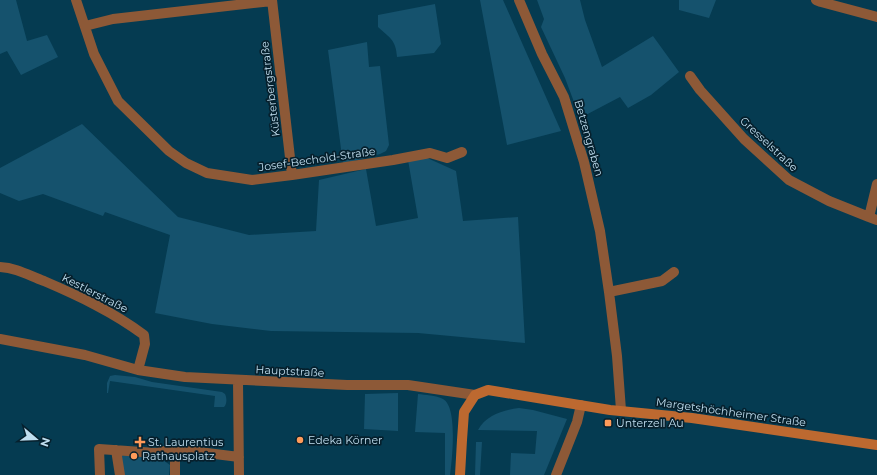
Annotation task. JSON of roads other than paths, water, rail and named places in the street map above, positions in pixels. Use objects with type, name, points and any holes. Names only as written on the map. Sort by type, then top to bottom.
[{"type":"street","name":"Josef-Bechold-Straße","points":[[76,0],[94,54],[118,101],[170,151],[186,163],[207,173],[252,180],[392,160],[430,153],[447,158],[462,152]]},
{"type":"street","points":[[85,26],[113,19],[272,0]]},
{"type":"street","name":"Küsterbergstraße","points":[[272,0],[292,175]]},
{"type":"street","name":"Betzengraben","points":[[519,0],[542,54],[564,97],[573,124],[600,231],[617,356],[620,410]]},
{"type":"street","points":[[816,0],[877,17]]},
{"type":"street","name":"Gresselstraße","points":[[690,76],[700,90],[744,139],[789,180],[829,200],[873,219],[877,184]]},
{"type":"street","name":"Kestlerstraße","points":[[0,266],[12,268],[70,292],[126,322],[144,335],[145,344],[138,370]]},
{"type":"street","points":[[609,292],[662,281],[674,272]]},
{"type":"street","name":"Hauptstraße","points":[[0,339],[85,355],[138,370],[186,377],[238,381],[347,385],[408,385],[475,395],[488,390],[581,405]]},
{"type":"street","points":[[238,381],[239,475]]},
{"type":"street","points":[[460,475],[464,412],[475,395]]},
{"type":"street","points":[[556,475],[577,422],[581,405]]},
{"type":"street","name":"Margetshöchheimer Straße","points":[[581,405],[692,418],[877,445]]},
{"type":"street","points":[[100,475],[99,449],[156,453],[175,449],[238,457]]},
{"type":"street","points":[[175,449],[175,475]]},
{"type":"street","points":[[116,450],[120,475]]},
{"type":"place","name":"Unterzell Au","points":[[608,423]]},
{"type":"place","name":"Edeka Körner","points":[[300,440]]},
{"type":"place","name":"St. Laurentius","points":[[140,442]]},
{"type":"place","name":"Rathausplatz","points":[[134,456]]}]
